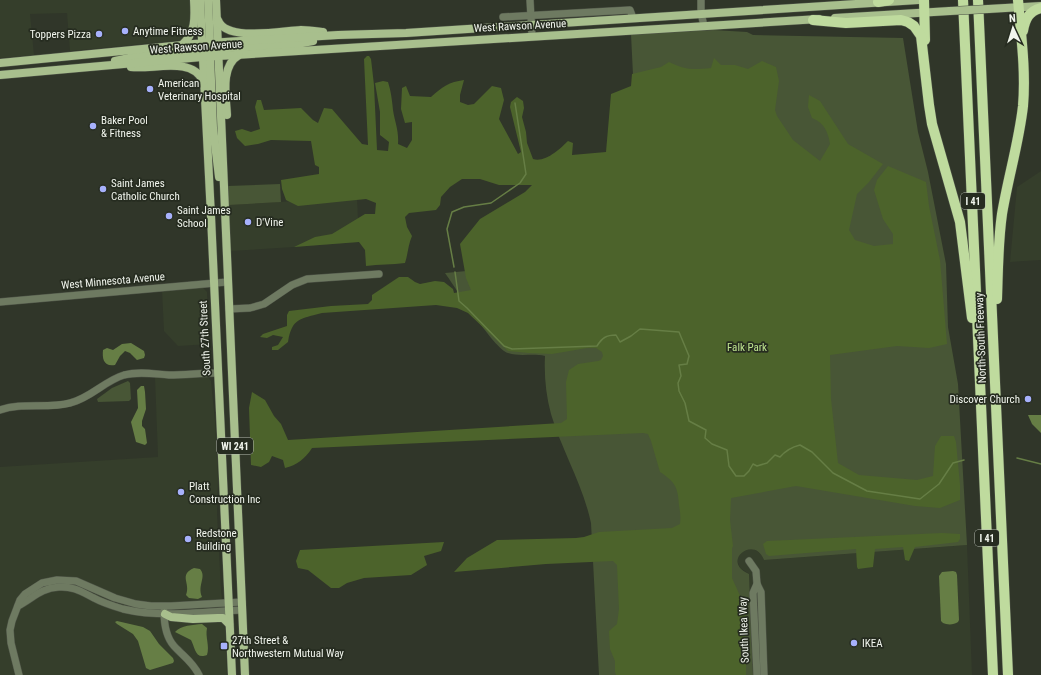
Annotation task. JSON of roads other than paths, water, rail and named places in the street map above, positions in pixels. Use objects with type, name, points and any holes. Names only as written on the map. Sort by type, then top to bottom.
[{"type":"highway","points":[[878,2],[889,0]]},
{"type":"highway","points":[[924,0],[928,100],[932,124],[960,222],[982,402]]},
{"type":"highway","name":"North-South Freeway","points":[[963,0],[993,675]]},
{"type":"highway","name":"North-South Freeway","points":[[978,0],[1009,675]]},
{"type":"highway","points":[[995,382],[1002,214],[1019,133],[1023,105],[1024,77],[1018,4]]},
{"type":"highway","points":[[1022,40],[1026,18],[1031,12],[1041,7]]},
{"type":"highway","points":[[813,20],[846,23],[902,20],[908,22],[917,29],[921,36],[926,74]]},
{"type":"main road","points":[[182,45],[189,38],[194,27],[194,0]]},
{"type":"main road","name":"South 27th Street","points":[[200,0],[210,50],[223,164],[245,675]]},
{"type":"main road","points":[[208,0],[213,128],[220,185],[224,202]]},
{"type":"main road","name":"South 27th Street","points":[[216,0],[217,18],[204,83],[232,675]]},
{"type":"main road","name":"West Rawson Avenue","points":[[0,75],[98,67],[210,50],[338,35],[406,33],[918,0]]},
{"type":"main road","name":"West Rawson Avenue","points":[[0,63],[182,45],[239,55],[988,9],[1018,4],[1041,7]]},
{"type":"main road","points":[[217,18],[222,27],[239,33],[302,30],[355,34]]},
{"type":"main road","points":[[406,33],[407,44]]},
{"type":"main road","points":[[98,67],[109,62],[134,57],[210,50]]},
{"type":"main road","points":[[223,164],[227,126],[227,74],[231,62],[239,55]]},
{"type":"main road","points":[[114,65],[141,68],[169,66],[183,67],[197,72],[204,83]]},
{"type":"main road","points":[[164,611],[171,617],[193,619],[223,618],[229,624]]},
{"type":"street","points":[[530,0],[532,36]]},
{"type":"street","points":[[701,0],[701,13],[704,26]]},
{"type":"street","points":[[503,17],[630,10],[633,18]]},
{"type":"street","points":[[229,309],[250,308],[264,304],[292,285],[307,279],[379,274]]},
{"type":"street","name":"West Minnesota Avenue","points":[[0,302],[227,282]]},
{"type":"street","points":[[0,410],[71,403],[85,398],[116,378],[132,374],[148,373],[172,375],[218,373]]},
{"type":"street","name":"South Ikea Way","points":[[749,561],[756,571],[757,584],[760,592],[764,675]]},
{"type":"street","name":"South Ikea Way","points":[[757,584],[753,593],[757,675]]},
{"type":"street","points":[[19,675],[10,637],[12,620],[18,606],[50,588],[69,587],[123,609],[164,611],[242,606]]},
{"type":"street","points":[[164,611],[165,628],[168,636],[174,646],[192,664],[199,675]]},
{"type":"waterway","points":[[454,267],[447,229],[452,212],[464,207],[491,203],[520,183],[526,174],[515,103]]},
{"type":"waterway","points":[[455,272],[459,301],[504,346],[512,349],[597,346],[607,336],[616,335],[620,342],[640,329],[679,332],[689,356],[687,364],[679,365],[681,376],[678,383],[679,391],[685,403],[689,421],[706,430],[705,438],[712,444],[727,450],[729,466],[736,476],[744,476],[753,464],[757,466],[767,463],[775,455],[780,457],[789,449],[800,445],[812,452],[833,473],[867,491],[920,499],[939,484],[953,463],[964,460]]},
{"type":"waterway","points":[[1017,458],[1041,464]]},
{"type":"place","name":"Anytime Fitness","points":[[125,31]]},
{"type":"place","name":"Toppers Pizza","points":[[99,34]]},
{"type":"place","name":"American Veterinary Hospital","points":[[150,89]]},
{"type":"place","name":"Baker Pool & Fitness","points":[[93,126]]},
{"type":"place","name":"Saint James Catholic Church","points":[[103,189]]},
{"type":"place","name":"Saint James School","points":[[169,216]]},
{"type":"place","name":"D'Vine","points":[[248,222]]},
{"type":"place","name":"Discover Church","points":[[1028,399]]},
{"type":"place","name":"Platt Construction Inc","points":[[181,492]]},
{"type":"place","name":"Redstone Building","points":[[188,539]]},
{"type":"place","name":"IKEA","points":[[854,643]]},
{"type":"place","name":"27th Street & Northwestern Mutual Way","points":[[224,646]]},
{"type":"park label","name":"Falk Park","points":[[747,347]]}]
